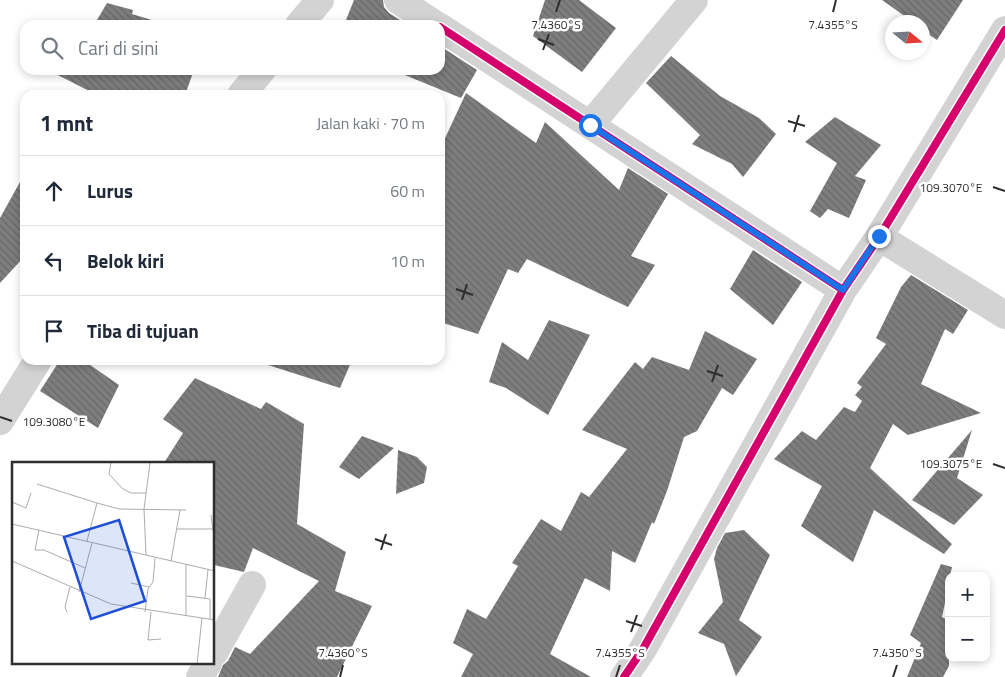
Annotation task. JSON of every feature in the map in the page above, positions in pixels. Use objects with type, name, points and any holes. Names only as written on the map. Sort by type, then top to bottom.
[{"type":"street","points":[[303,20],[320,0]]},
{"type":"street","points":[[398,0],[428,20]]},
{"type":"street","points":[[590,125],[694,0]]},
{"type":"street","points":[[445,30],[843,290]]},
{"type":"street","points":[[624,677],[643,649],[843,290],[879,236],[1005,30]]},
{"type":"street","points":[[245,90],[258,75]]},
{"type":"street","points":[[879,236],[1005,315]]},
{"type":"street","points":[[0,421],[35,365]]},
{"type":"street","points":[[215,651],[252,585]]},
{"type":"street","points":[[200,677],[207,664]]},
{"type":"building","points":[[354,0],[383,0],[384,7],[389,13],[400,20],[346,20]]},
{"type":"building","points":[[545,0],[579,0],[616,28],[582,72],[533,36]]},
{"type":"building","points":[[882,0],[963,0],[937,40],[930,35],[930,15],[903,15]]},
{"type":"building","points":[[107,3],[133,10],[132,14],[152,20],[97,20]]},
{"type":"building","points":[[445,49],[477,70],[461,98],[405,75],[445,75]]},
{"type":"building","points":[[671,56],[720,96],[759,118],[776,134],[743,177],[732,164],[692,144],[700,135],[646,83]]},
{"type":"building","points":[[58,75],[192,75],[187,90],[87,90]]},
{"type":"building","points":[[466,93],[536,143],[545,122],[619,190],[628,168],[668,194],[631,256],[655,265],[628,307],[527,259],[518,273],[508,269],[478,334],[445,324],[445,138]]},
{"type":"building","points":[[835,117],[881,145],[855,176],[866,180],[849,218],[828,209],[820,218],[810,211],[837,163],[805,142]]},
{"type":"building","points":[[20,182],[20,261],[0,283],[0,218]]},
{"type":"building","points":[[753,250],[802,282],[773,325],[730,289]]},
{"type":"building","points":[[911,275],[968,310],[953,334],[945,329],[921,384],[981,413],[908,435],[893,424],[870,468],[952,544],[944,554],[874,510],[853,562],[801,526],[822,486],[774,459],[802,431],[816,440],[844,407],[855,412],[862,401],[855,395],[862,387],[857,383],[886,344],[876,338],[901,287]]},
{"type":"building","points":[[549,320],[590,335],[548,415],[506,388],[489,382],[502,342],[528,360]]},
{"type":"building","points":[[705,331],[757,359],[733,395],[722,388],[697,431],[684,437],[667,491],[654,524],[652,522],[635,563],[612,551],[610,591],[585,578],[550,654],[591,677],[461,677],[473,654],[453,643],[467,609],[486,619],[518,566],[512,563],[541,519],[561,531],[581,492],[589,497],[627,449],[582,430],[635,362],[643,369],[652,357],[689,370]]},
{"type":"building","points":[[57,365],[90,365],[119,385],[98,428],[40,391]]},
{"type":"building","points":[[268,365],[350,365],[340,388]]},
{"type":"building","points":[[195,378],[261,409],[266,402],[304,424],[297,524],[346,552],[335,591],[372,606],[337,677],[218,677],[223,665],[228,661],[235,647],[250,654],[319,581],[253,548],[244,572],[215,565],[215,462],[165,462],[183,433],[163,419]]},
{"type":"building","points":[[972,430],[957,478],[983,495],[954,525],[912,500]]},
{"type":"building","points":[[362,436],[394,448],[359,479],[339,467]]},
{"type":"building","points":[[398,450],[417,457],[427,467],[424,483],[396,494]]},
{"type":"building","points":[[744,530],[770,555],[739,620],[762,637],[736,676],[724,644],[698,633],[723,602],[714,559],[717,548],[725,533]]},
{"type":"building","points":[[941,564],[952,567],[951,572],[945,572],[945,603],[942,617],[945,618],[945,662],[949,662],[949,666],[943,677],[907,677],[921,643],[910,635]]},
{"type":"cycle path","points":[[445,30],[843,290]]},
{"type":"cycle path","points":[[624,677],[643,649],[843,290],[879,237],[1005,30]]},
{"type":"route","points":[[590,125],[843,290],[879,236]]}]
